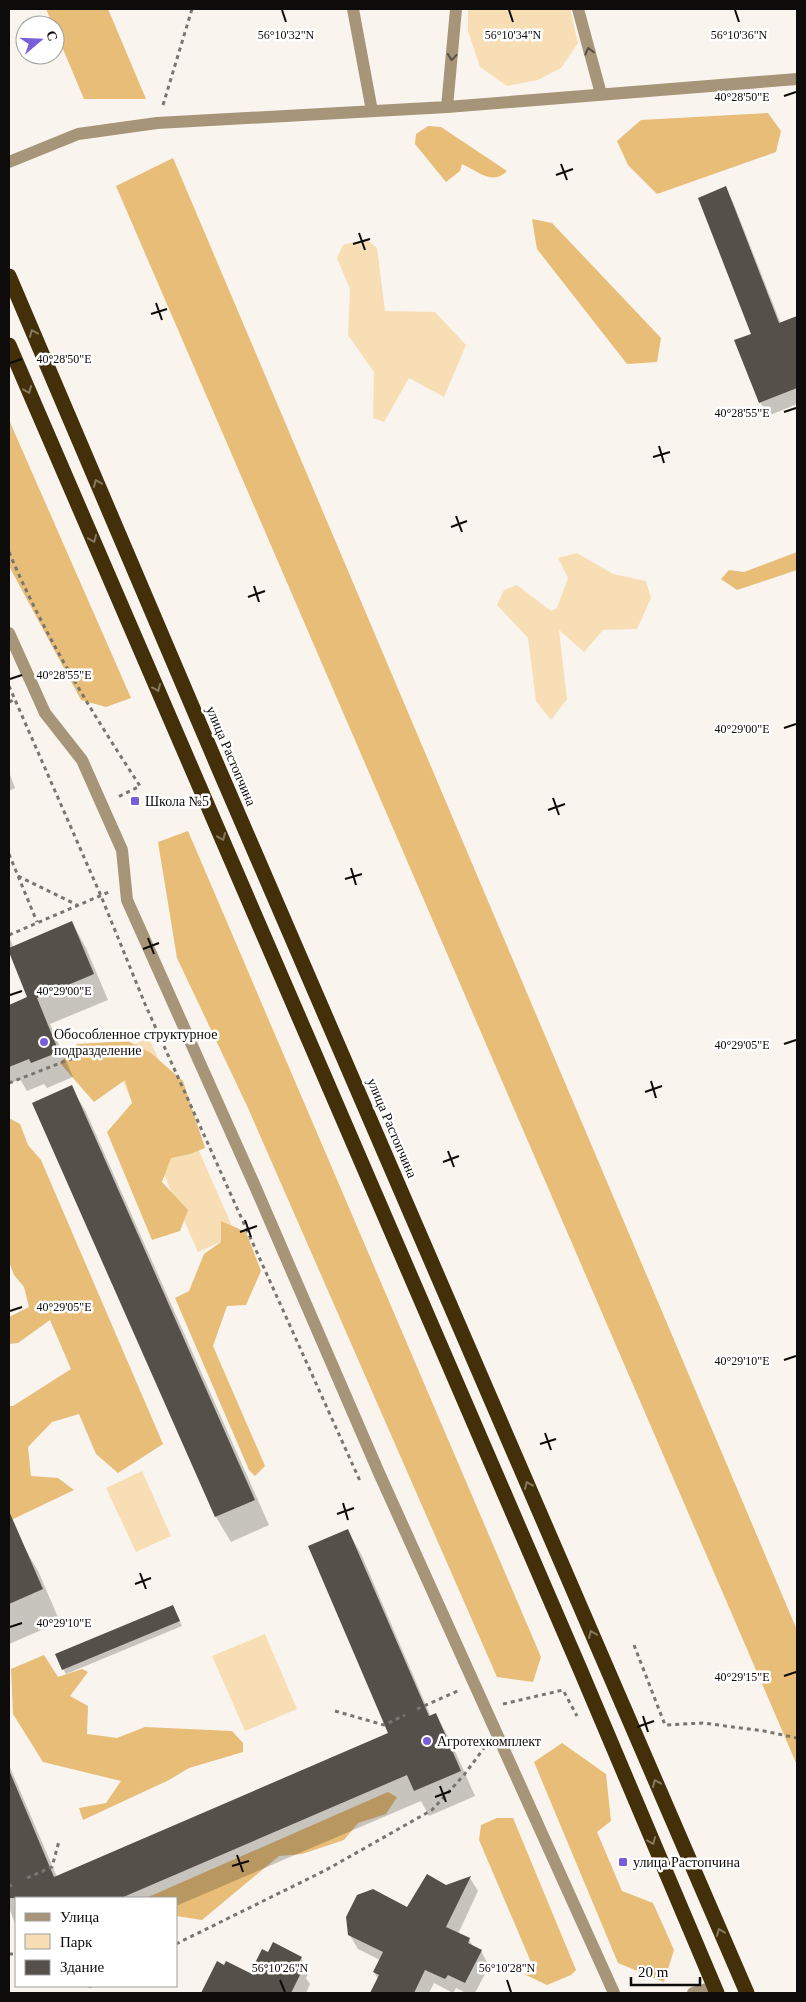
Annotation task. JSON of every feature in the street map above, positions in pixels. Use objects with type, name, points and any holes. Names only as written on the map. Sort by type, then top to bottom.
[{"type":"highway","name":"улица Растопчина","points":[[9,276],[222,776],[747,1993]]},
{"type":"highway","points":[[9,345],[572,1651],[716,1990]]},
{"type":"street","points":[[353,9],[372,111]]},
{"type":"street","points":[[447,107],[456,9]]},
{"type":"street","points":[[578,9],[601,94]]},
{"type":"street","points":[[9,162],[78,134],[157,123],[447,107],[797,79]]},
{"type":"street","points":[[9,633],[45,713],[82,760],[122,850],[127,900],[254,1184],[379,1473],[614,1993]]},
{"type":"street","points":[[693,1993],[716,1990]]},
{"type":"path","points":[[157,123],[192,9]]},
{"type":"path","points":[[9,552],[28,599],[96,719],[140,786],[102,805]]},
{"type":"path","points":[[9,686],[101,896],[145,1004],[360,1481]]},
{"type":"path","points":[[9,854],[37,922]]},
{"type":"path","points":[[18,876],[78,905]]},
{"type":"path","points":[[9,935],[126,886]]},
{"type":"path","points":[[9,1083],[91,1051]]},
{"type":"path","points":[[634,1645],[665,1725],[703,1723],[764,1731],[797,1738]]},
{"type":"path","points":[[417,1709],[475,1683]]},
{"type":"path","points":[[485,1705],[506,1704],[563,1690],[581,1723]]},
{"type":"path","points":[[335,1711],[384,1725],[405,1715]]},
{"type":"path","points":[[178,1943],[326,1870],[432,1810],[464,1775],[496,1731]]},
{"type":"path","points":[[27,1878],[52,1866],[59,1841]]},
{"type":"green space","points":[[468,9],[570,9],[578,43],[561,68],[538,80],[507,86],[480,67],[468,31]]},
{"type":"green space","points":[[366,239],[377,248],[385,311],[435,312],[466,345],[444,397],[409,378],[384,422],[373,418],[374,372],[348,335],[350,289],[337,258],[343,245]]},
{"type":"green space","points":[[577,553],[613,574],[646,581],[651,598],[637,629],[603,630],[584,652],[559,630],[567,699],[551,720],[536,701],[528,638],[497,605],[504,590],[517,585],[551,611],[557,608],[568,578],[558,558]]},
{"type":"green space","points":[[149,1038],[236,1235],[198,1252],[111,1054]]},
{"type":"green space","points":[[142,1471],[171,1536],[136,1552],[106,1488]]},
{"type":"green space","points":[[265,1634],[297,1709],[245,1731],[212,1656]]},
{"type":"shaded area","points":[[46,9],[108,9],[146,99],[84,99],[65,54],[65,15],[49,15]]},
{"type":"shaded area","points":[[768,113],[781,131],[776,152],[657,194],[628,165],[617,141],[641,120]]},
{"type":"shaded area","points":[[428,126],[441,127],[507,171],[496,177],[490,177],[462,164],[460,171],[446,182],[415,144],[416,134]]},
{"type":"shaded area","points":[[173,158],[797,1630],[797,1765],[116,186]]},
{"type":"shaded area","points":[[532,219],[552,223],[661,338],[657,362],[627,364],[537,249]]},
{"type":"shaded area","points":[[9,420],[131,698],[106,707],[81,700],[9,566]]},
{"type":"shaded area","points":[[797,552],[797,570],[737,590],[721,579],[729,570],[744,572]]},
{"type":"shaded area","points":[[188,831],[541,1657],[533,1682],[497,1677],[248,1108],[177,958],[158,842]]},
{"type":"shaded area","points":[[128,1041],[151,1053],[183,1081],[205,1148],[190,1154],[171,1158],[162,1182],[188,1210],[180,1231],[152,1240],[107,1132],[132,1103],[125,1080],[94,1102],[60,1063],[77,1044]]},
{"type":"shaded area","points":[[9,1118],[20,1124],[28,1145],[41,1160],[163,1444],[118,1473],[96,1454],[79,1414],[52,1422],[28,1447],[31,1476],[58,1478],[74,1490],[9,1521],[9,1406],[13,1406],[71,1369],[50,1320],[18,1343],[9,1344],[9,1317],[29,1307],[24,1287],[14,1275],[9,1262]]},
{"type":"shaded area","points":[[221,1221],[246,1232],[261,1271],[246,1305],[227,1306],[213,1346],[265,1466],[255,1476],[249,1470],[175,1298],[189,1291],[204,1254],[221,1242]]},
{"type":"shaded area","points":[[44,1655],[58,1677],[82,1669],[88,1672],[70,1696],[88,1706],[87,1734],[117,1738],[145,1727],[232,1731],[243,1743],[243,1752],[189,1768],[169,1780],[83,1820],[79,1808],[106,1803],[121,1781],[43,1762],[13,1714],[11,1669]]},
{"type":"shaded area","points":[[562,1743],[606,1774],[611,1821],[597,1832],[622,1891],[653,1903],[674,1950],[664,1982],[618,1963],[534,1762]]},
{"type":"shaded area","points":[[388,1792],[397,1797],[386,1814],[358,1823],[344,1840],[302,1854],[279,1856],[202,1920],[178,1916],[178,1897],[148,1897]]},
{"type":"shaded area","points":[[497,1818],[513,1818],[576,1970],[571,1975],[547,1985],[524,1974],[531,1962],[479,1840],[481,1825]]},
{"type":"building","points":[[726,186],[779,323],[797,316],[797,388],[759,403],[734,340],[751,334],[698,198]]},
{"type":"building","points":[[72,921],[94,974],[37,998],[59,1052],[31,1063],[29,1059],[9,1067],[9,1005],[27,997],[9,948]]},
{"type":"building","points":[[72,1085],[255,1500],[215,1517],[32,1103]]},
{"type":"building","points":[[9,1511],[43,1589],[9,1604]]},
{"type":"building","points":[[348,1529],[429,1716],[436,1713],[461,1771],[414,1791],[407,1775],[123,1897],[9,1898],[9,1770],[54,1877],[388,1733],[308,1546]]},
{"type":"building","points":[[173,1605],[180,1621],[62,1670],[55,1654]]},
{"type":"building","points":[[427,1874],[446,1885],[471,1876],[446,1927],[470,1938],[468,1943],[482,1950],[465,1983],[448,1975],[445,1979],[425,1970],[414,1993],[370,1993],[379,1975],[373,1972],[383,1952],[348,1935],[346,1917],[357,1895],[373,1889],[407,1907]]},
{"type":"building","points":[[273,1942],[302,1957],[297,1966],[303,1969],[291,1993],[201,1993],[217,1961],[224,1965],[226,1961],[250,1973],[262,1949],[268,1952]]},
{"type":"place","name":"Школа №5","points":[[135,801]]},
{"type":"place","name":"Обособленное структурное подразделение","points":[[44,1042]]},
{"type":"place","name":"Агротехкомплект","points":[[427,1741]]},
{"type":"place","name":"улица Растопчина","points":[[623,1862]]}]
